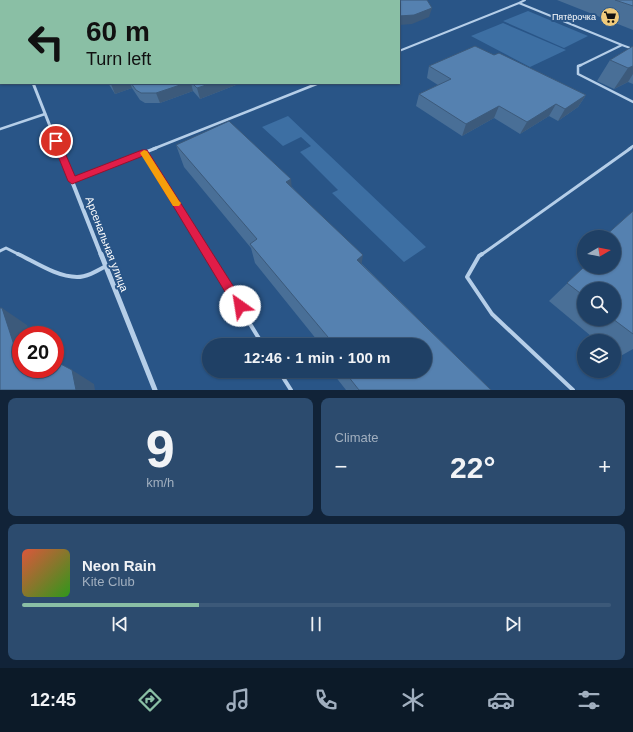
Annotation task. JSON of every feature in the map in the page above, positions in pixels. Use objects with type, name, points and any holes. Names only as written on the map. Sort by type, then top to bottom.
[{"type":"street","name":"Арсенальная улица","points":[[33,84],[155,390]]},
{"type":"lane","points":[[400,51],[525,0]]},
{"type":"lane","points":[[519,3],[633,49]]},
{"type":"lane","points":[[622,45],[578,66],[578,74],[633,102]]},
{"type":"lane","points":[[72,181],[316,84]]},
{"type":"lane","points":[[0,129],[45,114]]},
{"type":"lane","points":[[573,390],[492,314],[467,277],[479,256],[633,146]]},
{"type":"lane","points":[[144,152],[259,338]]},
{"type":"lane","points":[[0,251],[6,248],[62,274],[76,277],[91,274],[106,266]]},
{"type":"lane","points":[[283,378],[291,390]]},
{"type":"shaded area","points":[[528,11],[588,36],[564,48],[503,21]]},
{"type":"shaded area","points":[[503,23],[566,50],[530,67],[471,36]]},
{"type":"shaded area","points":[[288,116],[426,247],[404,262],[332,193],[338,190],[300,152],[311,146],[301,137],[283,146],[262,127]]},
{"type":"building","points":[[400,0],[427,0],[432,8],[414,15],[400,16]]},
{"type":"building","points":[[615,0],[633,0],[633,6]]},
{"type":"building","points":[[475,46],[494,55],[499,53],[586,95],[565,109],[556,104],[527,122],[499,106],[466,124],[419,94],[451,79],[429,66]]},
{"type":"building","points":[[633,46],[633,66],[628,68],[610,60]]},
{"type":"building","points":[[132,84],[183,84],[156,93],[141,93],[136,90]]},
{"type":"building","points":[[193,84],[209,84],[197,88]]},
{"type":"building","points":[[229,121],[291,179],[286,182],[363,255],[357,260],[491,390],[359,390],[350,378],[432,378],[432,338],[329,338],[250,244],[257,239],[176,145]]},
{"type":"building","points":[[633,211],[633,334],[621,325],[621,282],[577,282],[577,291],[567,283],[577,274],[621,274],[621,230],[612,230]]},
{"type":"building","points":[[0,308],[2,308],[12,339],[12,378],[64,378],[64,366],[72,370],[76,390],[0,390]]},
{"type":"slow traffic","points":[[144,153],[176,203]]},
{"type":"place","name":"Пятёрочка","points":[[610,17]]},
{"type":"route","points":[[56,141],[72,181],[144,152],[240,306]]}]
